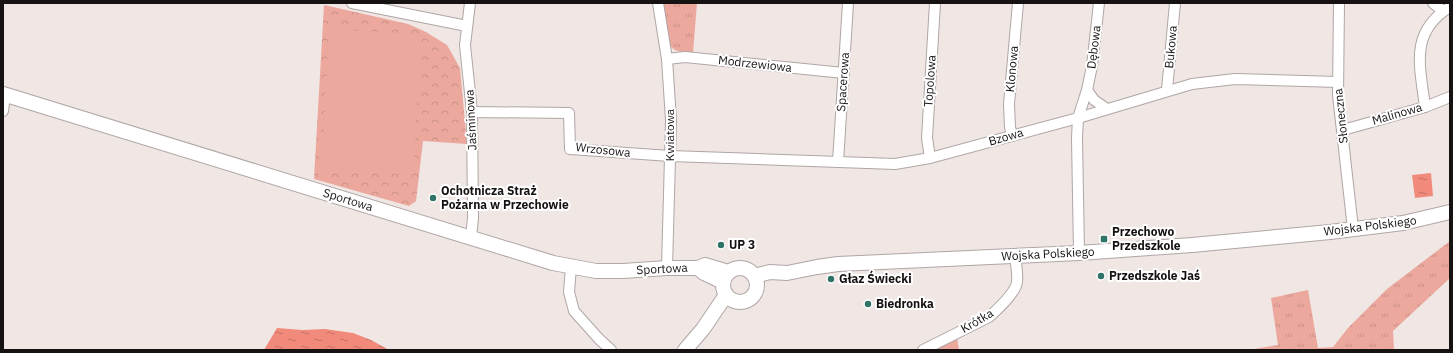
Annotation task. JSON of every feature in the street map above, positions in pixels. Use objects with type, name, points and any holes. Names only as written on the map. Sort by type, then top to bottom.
[{"type":"street","points":[[352,3],[467,26]]},
{"type":"street","name":"Jaśminowa","points":[[470,3],[465,45],[472,112],[473,218],[471,238]]},
{"type":"street","name":"Kwiatowa","points":[[658,3],[667,59],[671,120],[667,268]]},
{"type":"street","name":"Spacerowa","points":[[838,162],[848,3]]},
{"type":"street","name":"Topolowa","points":[[930,158],[927,138],[936,3]]},
{"type":"street","name":"Klonowa","points":[[1012,136],[1009,104],[1018,3]]},
{"type":"street","name":"Dębowa","points":[[1079,253],[1078,118],[1088,90],[1099,3]]},
{"type":"street","name":"Bukowa","points":[[1167,90],[1175,3]]},
{"type":"street","name":"Słoneczna","points":[[1339,3],[1338,96],[1353,229]]},
{"type":"street","points":[[1425,107],[1418,56],[1430,23],[1446,9],[1433,3]]},
{"type":"street","name":"Modrzewiowa","points":[[667,59],[685,57],[844,73]]},
{"type":"street","name":"Bzowa","points":[[670,156],[894,164],[930,158],[1012,136],[1192,84],[1235,79],[1338,82]]},
{"type":"street","points":[[1088,90],[1094,100],[1107,109]]},
{"type":"street","points":[[3,111],[4,95]]},
{"type":"street","name":"Sportowa","points":[[4,95],[553,264],[596,270],[623,271],[667,268],[698,268],[728,288]]},
{"type":"street","name":"Malinowa","points":[[1342,130],[1425,107],[1450,97]]},
{"type":"street","name":"Wrzosowa","points":[[472,112],[568,113],[570,149],[670,156]]},
{"type":"street","name":"Wojska Polskiego","points":[[755,282],[773,281],[787,273],[838,264],[1079,253],[1199,244],[1404,223],[1450,212]]},
{"type":"street","name":"Krótka","points":[[923,350],[995,312],[1006,300],[1017,282],[1015,256]]},
{"type":"street","points":[[571,267],[569,292],[574,310],[599,339],[611,350]]},
{"type":"street","points":[[685,350],[703,329],[728,288],[735,269],[742,268],[748,271],[755,282],[755,292],[749,300],[744,302],[728,288]]},
{"type":"green space","points":[[662,3],[697,3],[693,53],[676,51],[669,44]]},
{"type":"green space","points":[[324,5],[408,24],[426,32],[447,45],[460,68],[467,144],[423,141],[416,201],[409,206],[314,179]]},
{"type":"green space","points":[[329,29],[421,34],[413,175],[321,170]]},
{"type":"green space","points":[[1450,241],[1450,278],[1393,331],[1394,350],[1248,350],[1278,345],[1271,298],[1308,290],[1318,348],[1333,347],[1348,328],[1387,289]]},
{"type":"green space","points":[[957,338],[959,350],[933,350]]},
{"type":"water","points":[[1431,173],[1433,196],[1415,198],[1412,175]]},
{"type":"water","points":[[277,328],[303,330],[325,329],[353,333],[371,340],[389,350],[264,350]]},
{"type":"place","name":"Ochotnicza Straż Pożarna w Przechowie","points":[[433,198]]},
{"type":"place","name":"Przechowo Przedszkole","points":[[1104,239]]},
{"type":"place","name":"UP 3","points":[[721,245]]},
{"type":"place","name":"Przedszkole Jaś","points":[[1101,276]]},
{"type":"place","name":"Głaz Świecki","points":[[831,279]]},
{"type":"place","name":"Biedronka","points":[[868,304]]}]
